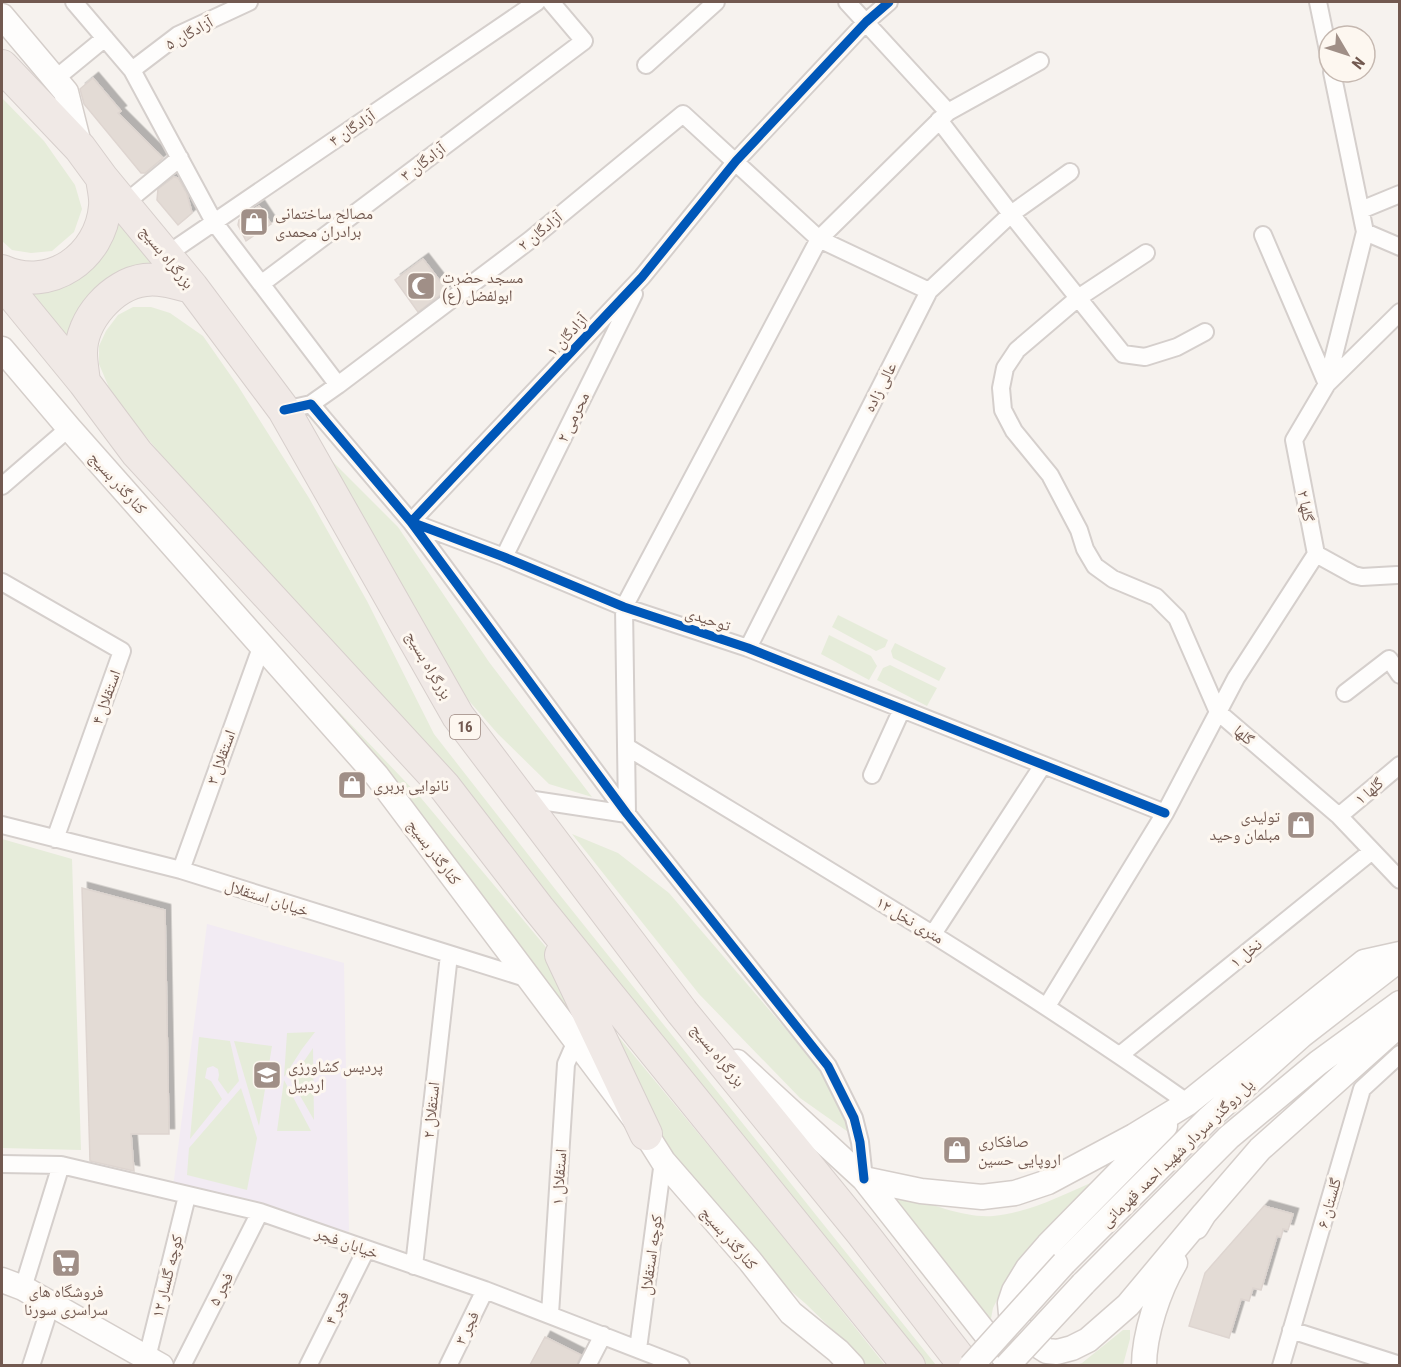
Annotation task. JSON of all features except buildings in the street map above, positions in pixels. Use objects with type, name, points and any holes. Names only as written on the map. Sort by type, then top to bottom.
[{"type":"highway","name":"بزرگراه بسیج","points":[[2,66],[80,148],[192,287],[298,407],[458,716],[682,1012],[863,1234],[965,1365]]},
{"type":"highway","points":[[2,272],[12,276],[39,278],[53,276],[76,262],[100,231],[106,204],[102,178]]},
{"type":"highway","points":[[84,382],[81,352],[84,337],[97,310],[108,300],[120,290],[145,280],[163,280],[192,287]]},
{"type":"highway","points":[[2,282],[84,382],[137,453],[444,786],[538,908],[909,1365]]},
{"type":"highway","points":[[538,908],[646,1134]]},
{"type":"main road","points":[[2,16],[66,92],[80,148]]},
{"type":"main road","name":"کنارگذر بسیج","points":[[2,349],[376,776],[646,1134],[663,1161],[791,1313],[852,1365]]},
{"type":"main road","points":[[1400,956],[1364,962],[1188,1103],[1048,1245],[1028,1268],[1014,1291],[1010,1303],[1011,1314],[1028,1339],[1047,1351],[1057,1352],[1080,1344],[1107,1325],[1128,1305],[1260,1149],[1400,1024]]},
{"type":"main road","name":"پل روگذر سردار شهید احمد قهرمانی","points":[[971,1365],[1064,1263],[1208,1119],[1302,1035],[1400,956]]},
{"type":"main road","name":"پل روگذر سردار شهید احمد قهرمانی","points":[[1009,1365],[1083,1284],[1229,1137],[1318,1063],[1400,1003]]},
{"type":"main road","points":[[682,1012],[864,1179],[1009,1365]]},
{"type":"main road","points":[[864,1179],[944,1194],[982,1197],[1015,1193],[1048,1182],[1134,1136],[1188,1103]]},
{"type":"main road","points":[[1144,1365],[1155,1307],[1165,1279],[1203,1214]]},
{"type":"main road","points":[[12,1284],[51,1304],[151,1363]]},
{"type":"main road","points":[[791,1313],[825,1357],[828,1365]]},
{"type":"street","points":[[74,2],[132,70],[214,222],[338,385],[298,407]]},
{"type":"street","name":"آزادگان ۵","points":[[132,70],[178,35],[249,2]]},
{"type":"street","name":"آزادگان ۴","points":[[166,255],[537,2]]},
{"type":"street","name":"آزادگان ۳","points":[[261,284],[584,41],[550,2]]},
{"type":"street","points":[[646,65],[716,2]]},
{"type":"street","points":[[847,2],[943,116],[1011,214],[1123,354],[1145,357],[1177,347],[1204,332]]},
{"type":"street","name":"آزادگان ۱","points":[[411,522],[642,277],[736,161],[866,22],[889,2]]},
{"type":"street","points":[[1318,2],[1322,24]]},
{"type":"street","points":[[55,79],[105,38]]},
{"type":"street","points":[[627,814],[624,607],[819,238],[943,116],[1040,61]]},
{"type":"street","points":[[1327,384],[1365,232],[1334,84]]},
{"type":"street","name":"آزادگان ۲","points":[[338,385],[530,240],[682,114],[736,161]]},
{"type":"street","points":[[124,204],[180,158]]},
{"type":"street","points":[[736,161],[819,238],[929,291]]},
{"type":"street","name":"عالی زاده","points":[[748,648],[929,291],[1011,214],[1070,172]]},
{"type":"street","points":[[1360,210],[1400,194]]},
{"type":"street","points":[[1365,232],[1400,247]]},
{"type":"street","points":[[1263,235],[1327,384]]},
{"type":"street","name":"گلها","points":[[1146,253],[1078,297],[1017,350],[1005,368],[1001,388],[1003,410],[1014,431],[1050,475],[1095,566],[1113,579],[1156,597],[1177,618],[1218,712],[1339,816],[1400,880]]},
{"type":"street","name":"محرمی ۲","points":[[504,557],[642,277]]},
{"type":"street","name":"گلها ۲","points":[[1316,554],[1294,440],[1327,384],[1400,312]]},
{"type":"street","points":[[559,365],[578,360],[588,367],[590,383]]},
{"type":"street","name":"توحیدی","points":[[298,407],[411,522],[504,557],[624,607],[748,648],[1165,813]]},
{"type":"street","points":[[2,486],[69,428]]},
{"type":"street","points":[[411,522],[627,814],[828,1066],[854,1118],[860,1142],[864,1179]]},
{"type":"street","points":[[1047,1006],[1165,813],[1236,678],[1316,554],[1354,575],[1362,577],[1397,575]]},
{"type":"street","name":"استقلال ۴","points":[[2,582],[122,651],[55,839]]},
{"type":"street","name":"استقلال ۳","points":[[181,870],[262,645]]},
{"type":"street","points":[[1345,693],[1389,659],[1400,675]]},
{"type":"street","points":[[872,775],[902,709]]},
{"type":"street","name":"۱۲ متری نخل","points":[[627,747],[1047,1006],[1188,1103]]},
{"type":"street","points":[[933,934],[1044,765]]},
{"type":"street","name":"گلها ۱","points":[[1339,816],[1400,765]]},
{"type":"street","points":[[519,798],[627,814]]},
{"type":"street","name":"خیابان استقلال","points":[[2,825],[181,870],[529,979]]},
{"type":"street","name":"نخل ۱","points":[[1120,1055],[1372,851]]},
{"type":"street","name":"استقلال ۲","points":[[414,1266],[449,955]]},
{"type":"street","name":"استقلال ۱","points":[[550,1314],[566,1064],[576,1041]]},
{"type":"street","name":"گلستان ۶","points":[[1281,1365],[1362,1089],[1400,1054]]},
{"type":"street","name":"کوچه استقلال","points":[[638,1349],[663,1161]]},
{"type":"street","name":"خیابان فجر","points":[[2,1164],[61,1166],[260,1212],[485,1290],[681,1365]]},
{"type":"street","points":[[12,1284],[61,1166]]},
{"type":"street","name":"کوچه گلسار ۱۲","points":[[151,1363],[187,1196]]},
{"type":"street","name":"فجر ۵","points":[[182,1365],[260,1212]]},
{"type":"street","name":"فجر ۴","points":[[308,1365],[366,1250]]},
{"type":"street","name":"فجر ۳","points":[[448,1365],[485,1290]]},
{"type":"street","points":[[31,1365],[51,1304]]},
{"type":"street","points":[[1291,1330],[1400,1365]]},
{"type":"street","points":[[586,1365],[603,1335]]},
{"type":"shaded area","name":"پردیس کشاورزی اردبیل","points":[[207,924],[344,963],[349,1232],[173,1187]]},
{"type":"green space","points":[[2,98],[44,141],[75,185],[82,209],[74,232],[52,251],[31,253],[12,250],[2,241]]},
{"type":"green space","points":[[115,213],[161,271],[123,272],[101,282],[93,291],[82,312],[72,346],[25,287]]},
{"type":"green space","points":[[133,307],[151,307],[170,313],[203,336],[238,386],[309,498],[367,601],[434,734],[555,889],[936,1365],[922,1365],[466,791],[213,517],[113,397],[99,364],[99,346],[106,331],[118,315]]},
{"type":"green space","points":[[314,443],[398,527],[489,662],[592,797],[549,784],[498,734],[463,694]]},
{"type":"green space","points":[[838,615],[888,640],[885,647],[876,651],[832,627]]},
{"type":"green space","points":[[829,635],[871,656],[877,666],[869,680],[821,654]]},
{"type":"green space","points":[[895,643],[946,668],[939,681],[893,658],[891,651]]},
{"type":"green space","points":[[282,652],[421,798],[550,952],[579,1032]]},
{"type":"green space","points":[[890,665],[937,688],[927,706],[877,680],[883,668]]},
{"type":"green space","points":[[572,834],[618,853],[669,893],[820,1069],[851,1134],[800,1098],[699,994]]},
{"type":"green space","points":[[2,839],[72,859],[81,1150],[2,1148]]},
{"type":"green space","points":[[603,1018],[760,1208],[885,1365],[864,1365],[847,1344],[806,1304],[757,1262],[665,1145]]},
{"type":"green space","points":[[315,1032],[302,1049],[284,1077],[287,1033]]},
{"type":"green space","points":[[199,1037],[230,1041],[239,1081],[228,1094],[218,1080],[218,1069],[213,1066],[207,1068],[205,1078],[211,1081],[222,1099],[190,1139]]},
{"type":"green space","points":[[234,1041],[272,1046],[259,1126]]},
{"type":"green space","points":[[313,1048],[314,1120],[291,1080]]},
{"type":"green space","points":[[284,1080],[311,1131],[277,1131]]},
{"type":"green space","points":[[241,1088],[257,1138],[247,1190],[187,1175],[189,1148]]},
{"type":"green space","points":[[1095,1181],[1003,1288],[993,1308],[990,1324],[947,1271],[897,1201],[905,1196],[960,1213],[993,1216],[1032,1207]]},
{"type":"green space","points":[[1123,1330],[1130,1330],[1130,1339],[1123,1365],[1076,1365],[1082,1363]]},
{"type":"cycle path","points":[[864,1179],[860,1142],[854,1118],[828,1066],[627,814],[411,522],[642,277],[736,161],[866,22],[889,2]]},
{"type":"cycle path","points":[[284,410],[311,404],[411,522],[504,557],[624,607],[748,648],[1165,813]]},
{"type":"place","name":"مصالح ساختمانی برادران محمدی","points":[[254,222]]},
{"type":"place","name":"مسجد حضرت ابولفضل (ع)","points":[[421,286]]},
{"type":"place","name":"نانوایی بربری","points":[[352,785]]},
{"type":"place","name":"تولیدی مبلمان وحید","points":[[1301,825]]},
{"type":"place","name":"پردیس کشاورزی اردبیل","points":[[267,1075]]},
{"type":"place","name":"صافکاری اروپایی حسین","points":[[957,1150]]},
{"type":"place","name":"فروشگاه های سراسری سورنا","points":[[66,1263]]}]
